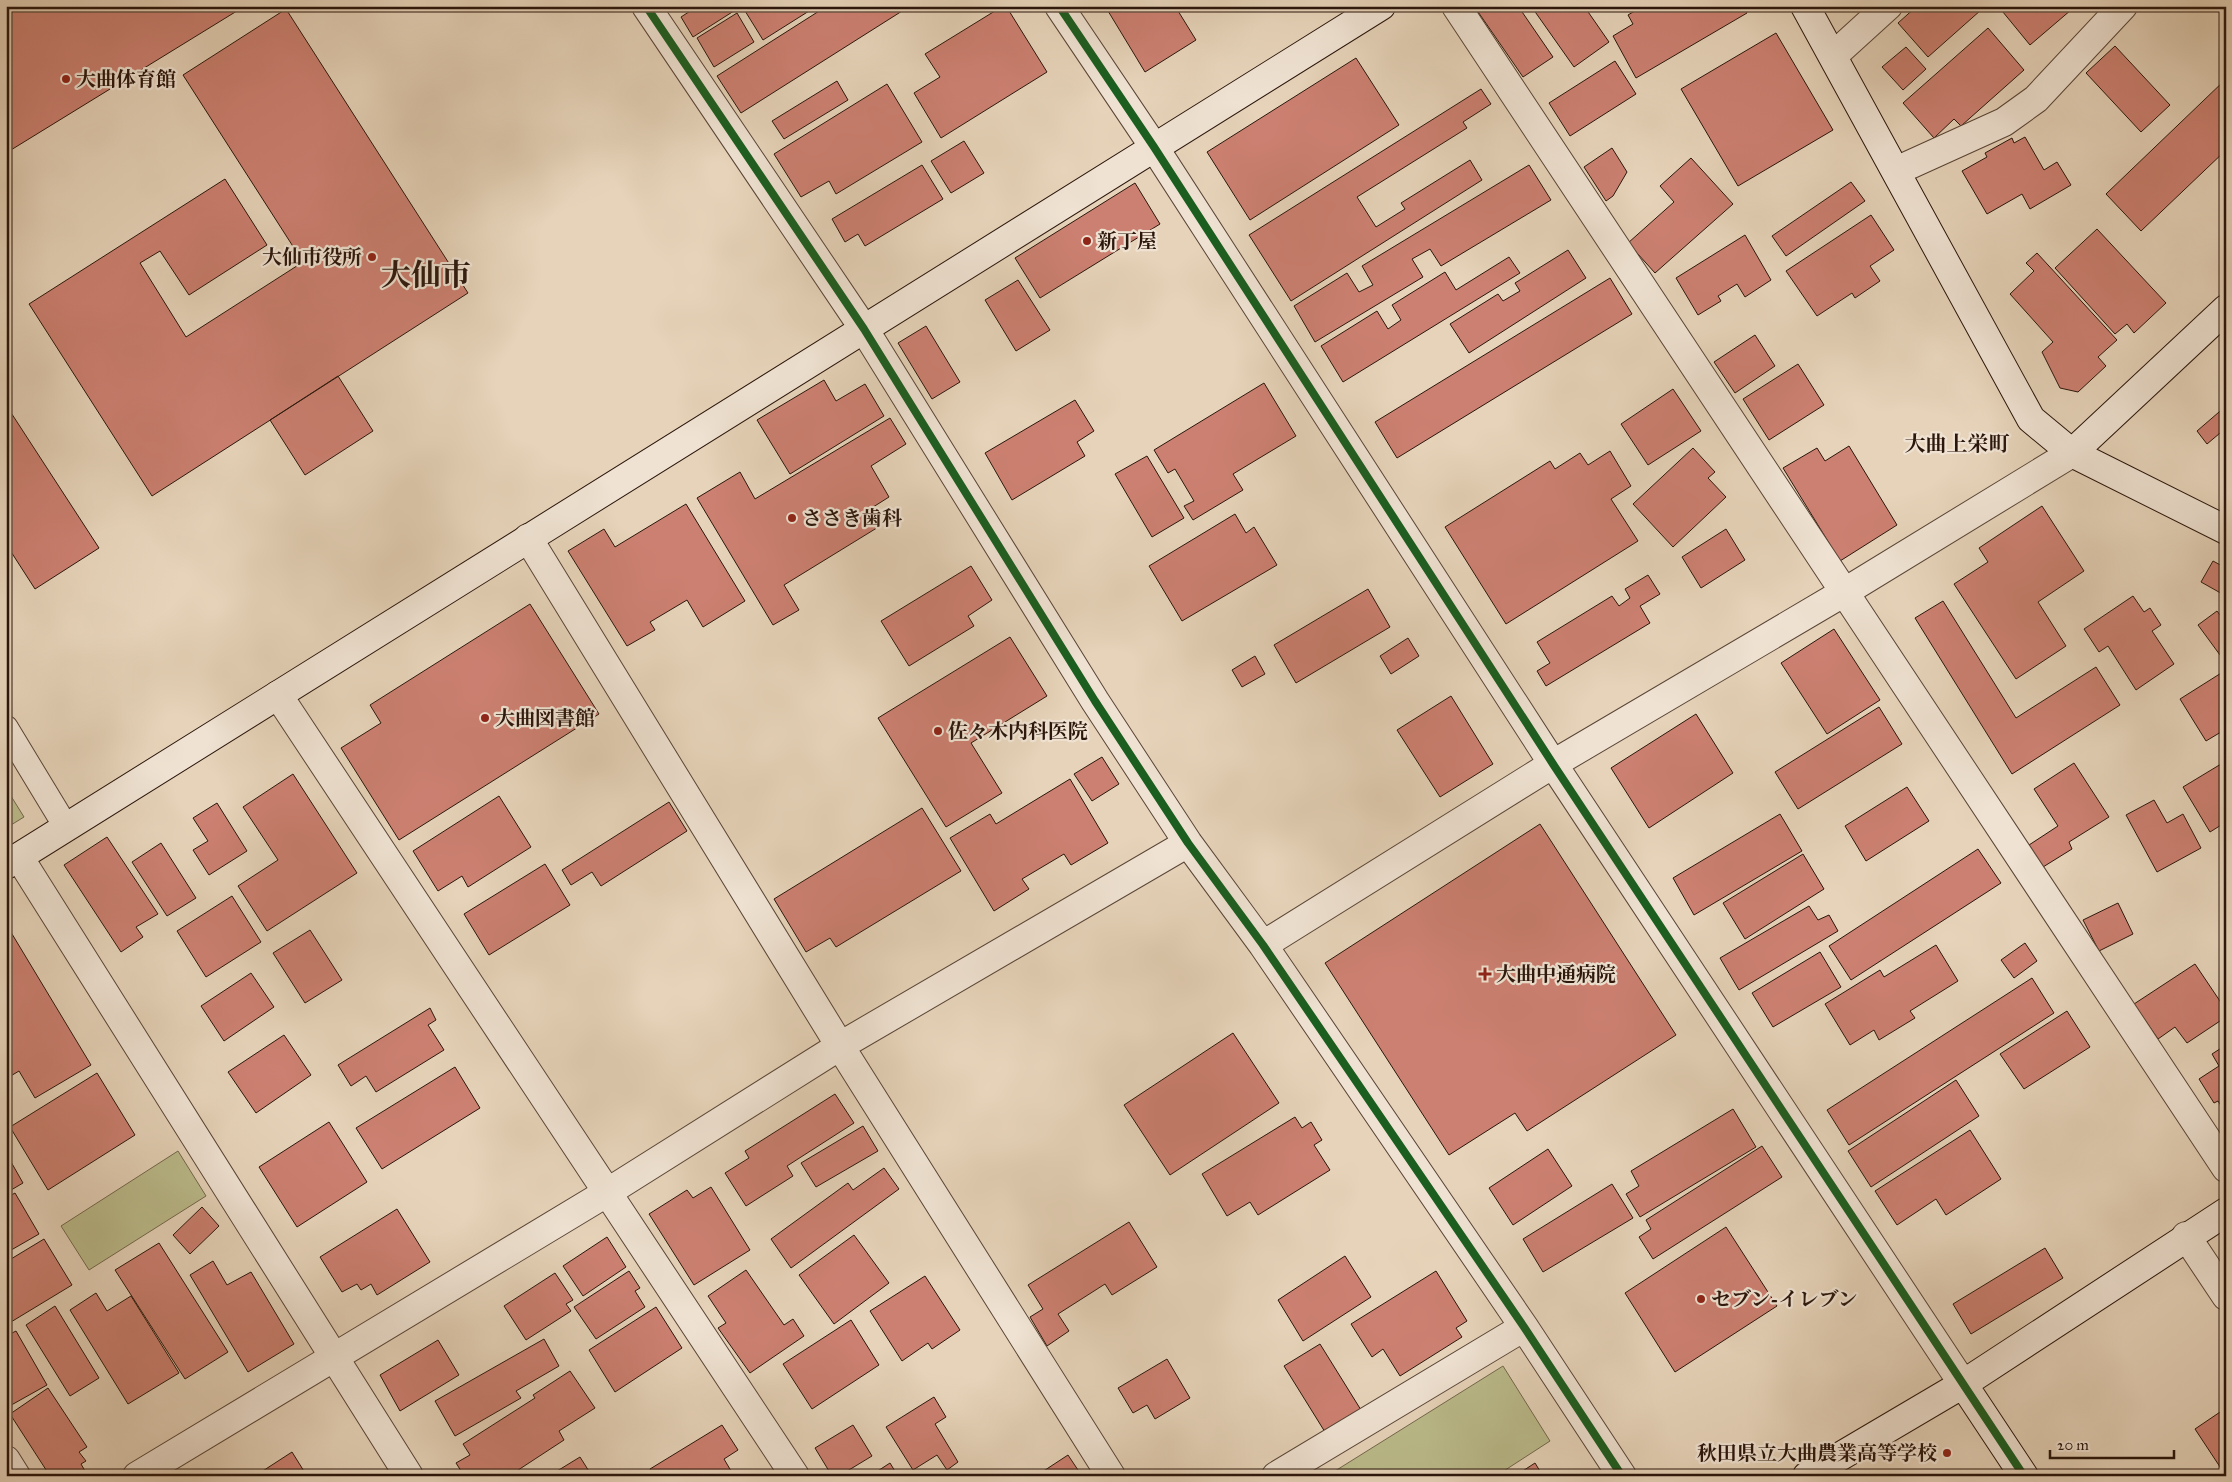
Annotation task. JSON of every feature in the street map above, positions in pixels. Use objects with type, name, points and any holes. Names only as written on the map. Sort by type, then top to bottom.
[{"type":"street","points":[[646,6],[864,329],[1095,701],[1188,843],[1263,945],[1524,1327],[1622,1476]]},
{"type":"street","points":[[1059,6],[1154,147],[1553,764],[2024,1476]]},
{"type":"street","points":[[409,1476],[335,1357],[13,861],[1381,6]]},
{"type":"street","points":[[1456,6],[1843,593],[2226,1168]]},
{"type":"street","points":[[1805,6],[2032,419],[2072,453],[2226,530]]},
{"type":"street","points":[[1833,56],[1888,6]]},
{"type":"street","points":[[1896,171],[2004,122],[2036,99],[2123,6]]},
{"type":"street","points":[[1263,945],[1553,764],[1843,593],[2072,453],[2226,309]]},
{"type":"street","points":[[528,538],[840,1046],[1111,1476]]},
{"type":"street","points":[[278,695],[796,1476]]},
{"type":"street","points":[[137,1476],[608,1192],[840,1046],[1188,843]]},
{"type":"street","points":[[1807,1476],[1963,1384],[2186,1236],[2226,1212]]},
{"type":"street","points":[[2186,1236],[2226,1296]]},
{"type":"street","points":[[1276,1476],[1524,1327]]},
{"type":"street","points":[[6,1460],[16,1476]]},
{"type":"lane","points":[[6,728],[66,827]]},
{"type":"green space","points":[[6,788],[24,817],[6,828]]},
{"type":"green space","points":[[178,1151],[206,1196],[89,1270],[61,1226]]},
{"type":"green space","points":[[1503,1366],[1550,1441],[1496,1476],[1327,1476]]},
{"type":"building","name":"大曲体育館","points":[[6,6],[245,6],[6,153]]},
{"type":"building","points":[[698,6],[735,6],[737,9],[693,37],[681,17]]},
{"type":"building","points":[[742,6],[817,6],[763,40]]},
{"type":"building","points":[[827,6],[910,6],[741,113],[717,76]]},
{"type":"building","points":[[1003,6],[1006,6],[1047,72],[941,138],[914,93],[940,77],[925,54]]},
{"type":"building","points":[[1105,6],[1175,6],[1196,40],[1145,72]]},
{"type":"building","points":[[1474,6],[1518,6],[1553,57],[1523,77]]},
{"type":"building","points":[[1531,6],[1584,6],[1609,42],[1574,67]]},
{"type":"building","points":[[1643,6],[1743,6],[1747,13],[1636,78],[1613,36],[1633,24],[1628,15]]},
{"type":"building","points":[[1917,6],[1978,6],[1981,10],[1928,57],[1898,23]]},
{"type":"building","points":[[1998,6],[2067,6],[2071,10],[2030,45]]},
{"type":"building","name":"大仙市役所","points":[[286,9],[468,293],[152,496],[29,304],[225,179],[267,245],[189,295],[160,251],[140,263],[186,337],[303,262],[183,75]]},
{"type":"building","points":[[737,13],[754,42],[714,67],[697,38]]},
{"type":"building","points":[[1988,28],[2024,70],[1961,126],[1954,119],[1934,138],[1903,103]]},
{"type":"building","points":[[1776,33],[1833,130],[1738,186],[1681,89]]},
{"type":"building","points":[[2115,46],[2170,105],[2141,132],[2086,73]]},
{"type":"building","points":[[1906,47],[1926,69],[1903,90],[1882,67]]},
{"type":"building","points":[[1356,58],[1399,125],[1250,220],[1207,152]]},
{"type":"building","points":[[1615,61],[1636,94],[1570,136],[1549,103]]},
{"type":"building","points":[[2226,79],[2226,150],[2141,231],[2106,194]]},
{"type":"building","points":[[837,81],[848,100],[784,139],[772,121]]},
{"type":"building","points":[[887,84],[922,142],[836,194],[829,181],[801,197],[774,154]]},
{"type":"building","points":[[1481,89],[1491,104],[1463,122],[1467,128],[1357,197],[1376,227],[1405,209],[1401,203],[1470,160],[1482,180],[1291,301],[1249,235]]},
{"type":"building","points":[[2025,137],[2044,170],[2057,162],[2071,185],[2030,209],[2022,194],[1987,214],[1962,171],[1987,157],[1985,153],[2012,138],[2014,143]]},
{"type":"building","points":[[964,141],[984,173],[951,193],[931,161]]},
{"type":"building","points":[[1612,148],[1627,172],[1613,196],[1606,201],[1584,167]]},
{"type":"building","points":[[1691,158],[1733,204],[1655,273],[1628,243],[1674,202],[1660,186]]},
{"type":"building","points":[[922,165],[943,199],[865,246],[858,234],[845,242],[832,219]]},
{"type":"building","points":[[1529,165],[1551,200],[1441,266],[1430,249],[1412,259],[1423,277],[1315,342],[1294,306],[1347,273],[1359,292],[1373,285],[1362,266]]},
{"type":"building","points":[[1851,182],[1865,201],[1786,256],[1772,236]]},
{"type":"building","name":"新丁屋","points":[[1135,183],[1160,224],[1040,298],[1015,258]]},
{"type":"building","points":[[1871,215],[1894,250],[1870,266],[1880,281],[1855,298],[1852,293],[1817,316],[1786,271]]},
{"type":"building","points":[[2097,229],[2166,303],[2134,333],[2127,324],[2115,334],[2055,268]]},
{"type":"building","points":[[1745,235],[1771,280],[1745,297],[1737,284],[1718,296],[1721,301],[1698,315],[1676,278]]},
{"type":"building","points":[[1568,250],[1586,278],[1469,353],[1450,324],[1498,294],[1503,301],[1520,291],[1515,283]]},
{"type":"building","points":[[2037,253],[2117,340],[2098,357],[2106,366],[2078,392],[2060,388],[2042,352],[2053,342],[2010,294],[2034,271],[2026,263]]},
{"type":"building","points":[[1509,257],[1520,273],[1343,382],[1321,346],[1377,311],[1388,329],[1401,320],[1392,305],[1445,272],[1456,290]]},
{"type":"building","points":[[1610,278],[1632,314],[1397,458],[1375,422]]},
{"type":"building","points":[[1018,280],[1050,330],[1016,351],[985,300]]},
{"type":"building","points":[[926,326],[960,382],[932,399],[898,343]]},
{"type":"building","points":[[1755,335],[1775,366],[1735,393],[1714,362]]},
{"type":"building","points":[[1798,364],[1824,405],[1769,440],[1743,399]]},
{"type":"building","points":[[338,376],[373,431],[305,475],[270,420]]},
{"type":"building","points":[[824,380],[836,401],[865,384],[884,416],[790,474],[757,420]]},
{"type":"building","points":[[1264,383],[1296,436],[1233,474],[1243,490],[1193,520],[1184,506],[1194,501],[1175,469],[1168,473],[1154,450]]},
{"type":"building","points":[[1673,389],[1701,431],[1648,465],[1621,424]]},
{"type":"building","points":[[1075,400],[1094,431],[1077,442],[1085,456],[1012,500],[985,453]]},
{"type":"building","points":[[6,405],[99,548],[35,589],[6,544]]},
{"type":"building","points":[[2226,406],[2226,428],[2207,444],[2197,431]]},
{"type":"building","name":"ささき歯科","points":[[890,418],[906,444],[871,466],[889,497],[870,509],[880,526],[784,585],[799,610],[773,625],[697,498],[740,472],[755,499]]},
{"type":"building","points":[[1849,446],[1897,525],[1840,561],[1783,468],[1817,448],[1825,461]]},
{"type":"building","points":[[1693,448],[1715,472],[1708,478],[1726,497],[1673,547],[1633,504]]},
{"type":"building","points":[[1610,451],[1631,486],[1611,499],[1638,541],[1506,624],[1445,527],[1550,461],[1555,469],[1580,453],[1588,465]]},
{"type":"building","points":[[1147,456],[1184,518],[1152,537],[1115,474]]},
{"type":"building","points":[[686,504],[745,601],[703,627],[687,600],[650,622],[655,630],[627,646],[568,551],[604,529],[615,547]]},
{"type":"building","points":[[2042,506],[2084,571],[2038,602],[2066,646],[2016,679],[1954,584],[1988,562],[1979,548]]},
{"type":"building","points":[[1235,514],[1246,533],[1254,527],[1277,565],[1182,621],[1149,566]]},
{"type":"building","points":[[1726,529],[1745,560],[1701,588],[1682,557]]},
{"type":"building","points":[[2213,561],[2226,568],[2226,596],[2201,582]]},
{"type":"building","points":[[971,566],[992,600],[968,616],[974,626],[909,666],[881,621]]},
{"type":"building","points":[[1648,575],[1660,594],[1640,606],[1650,623],[1546,686],[1537,671],[1550,663],[1537,642],[1612,596],[1619,606],[1630,598],[1625,589]]},
{"type":"building","points":[[1368,589],[1390,627],[1296,683],[1274,645]]},
{"type":"building","points":[[2133,596],[2144,612],[2150,608],[2161,625],[2152,631],[2174,664],[2136,690],[2108,646],[2099,652],[2084,629]]},
{"type":"building","points":[[1943,601],[2016,718],[2096,667],[2120,705],[2012,774],[1915,618]]},
{"type":"building","name":"大曲図書館","points":[[530,604],[599,714],[399,840],[341,748],[381,723],[370,705]]},
{"type":"building","points":[[2217,611],[2226,623],[2226,650],[2220,655],[2198,625]]},
{"type":"building","points":[[1834,629],[1880,700],[1827,734],[1781,663]]},
{"type":"building","name":"佐々木内科医院","points":[[1010,637],[1047,696],[971,743],[1002,793],[946,827],[878,718]]},
{"type":"building","points":[[1408,638],[1419,656],[1391,674],[1380,656]]},
{"type":"building","points":[[1255,656],[1265,674],[1242,687],[1232,670]]},
{"type":"building","points":[[2226,670],[2226,729],[2206,741],[2180,699]]},
{"type":"building","points":[[1451,696],[1493,764],[1440,797],[1397,730]]},
{"type":"building","points":[[1879,707],[1902,744],[1798,809],[1775,772]]},
{"type":"building","points":[[1696,714],[1733,773],[1649,828],[1611,768]]},
{"type":"building","points":[[1102,757],[1119,784],[1092,801],[1074,774]]},
{"type":"building","points":[[2226,761],[2226,822],[2210,832],[2183,787]]},
{"type":"building","points":[[2074,763],[2109,817],[2069,842],[2072,849],[2043,867],[2029,845],[2058,826],[2034,789]]},
{"type":"building","points":[[293,774],[357,873],[267,931],[238,886],[278,860],[243,807]]},
{"type":"building","points":[[1070,779],[1108,843],[1071,865],[1064,854],[1022,879],[1029,889],[994,911],[950,838],[990,814],[996,824]]},
{"type":"building","points":[[1907,787],[1929,821],[1866,861],[1845,826]]},
{"type":"building","points":[[499,796],[531,847],[468,887],[462,876],[438,891],[413,851]]},
{"type":"building","points":[[2154,800],[2167,823],[2183,814],[2201,848],[2157,872],[2126,815]]},
{"type":"building","points":[[669,802],[687,831],[601,886],[592,872],[571,885],[562,870]]},
{"type":"building","points":[[217,803],[247,851],[209,875],[193,850],[208,841],[193,818]]},
{"type":"building","points":[[922,808],[961,871],[836,947],[830,938],[806,952],[774,899]]},
{"type":"building","points":[[1780,814],[1802,851],[1694,915],[1673,878]]},
{"type":"building","points":[[1540,824],[1676,1035],[1527,1131],[1515,1113],[1449,1155],[1325,963]]},
{"type":"building","points":[[107,837],[158,914],[136,927],[143,937],[121,952],[64,865]]},
{"type":"building","points":[[161,843],[196,898],[167,916],[132,862]]},
{"type":"building","points":[[1978,849],[2001,883],[1851,980],[1829,946]]},
{"type":"building","points":[[1803,854],[1824,889],[1745,939],[1723,903]]},
{"type":"building","points":[[545,864],[570,905],[489,955],[464,914]]},
{"type":"building","points":[[232,896],[261,942],[206,977],[177,931]]},
{"type":"building","points":[[2118,903],[2133,934],[2099,951],[2083,920]]},
{"type":"building","points":[[1809,906],[1818,920],[1829,915],[1838,931],[1739,990],[1720,958]]},
{"type":"building","points":[[6,924],[91,1065],[35,1098],[19,1071],[9,1077],[6,1075]]},
{"type":"building","points":[[310,930],[342,980],[305,1003],[273,953]]},
{"type":"building","points":[[2025,943],[2037,961],[2014,978],[2001,960]]},
{"type":"building","points":[[1936,945],[1958,981],[1910,1011],[1915,1018],[1879,1040],[1874,1030],[1850,1045],[1825,1004],[1880,970],[1884,977]]},
{"type":"building","points":[[1820,952],[1841,987],[1773,1027],[1752,993]]},
{"type":"building","points":[[2195,964],[2226,1010],[2226,1017],[2187,1043],[2175,1027],[2158,1039],[2134,1004]]},
{"type":"building","points":[[251,973],[274,1007],[224,1041],[201,1006]]},
{"type":"building","points":[[2032,978],[2054,1013],[1849,1145],[1827,1110]]},
{"type":"building","points":[[430,1008],[436,1020],[428,1025],[444,1050],[376,1092],[366,1076],[351,1086],[338,1065]]},
{"type":"building","points":[[2067,1011],[2090,1047],[2024,1089],[2000,1054]]},
{"type":"building","points":[[1233,1033],[1279,1103],[1170,1175],[1124,1105]]},
{"type":"building","points":[[284,1035],[311,1075],[256,1113],[228,1072]]},
{"type":"building","points":[[2226,1045],[2226,1114],[2218,1101],[2214,1103],[2199,1079],[2219,1066],[2212,1054]]},
{"type":"building","points":[[455,1067],[480,1108],[382,1169],[356,1128]]},
{"type":"building","points":[[97,1073],[135,1135],[48,1190],[10,1127]]},
{"type":"building","points":[[1956,1080],[1979,1116],[1871,1187],[1848,1151]]},
{"type":"building","points":[[835,1094],[854,1123],[787,1166],[793,1176],[746,1206],[725,1173],[749,1158],[745,1151]]},
{"type":"building","points":[[1733,1109],[1756,1147],[1640,1217],[1626,1194],[1639,1186],[1631,1171]]},
{"type":"building","points":[[1295,1117],[1302,1128],[1311,1122],[1322,1140],[1314,1145],[1330,1170],[1258,1215],[1250,1202],[1227,1216],[1202,1174]]},
{"type":"building","points":[[329,1122],[367,1182],[297,1227],[259,1167]]},
{"type":"building","points":[[863,1126],[878,1151],[816,1187],[801,1163]]},
{"type":"building","points":[[1970,1130],[2001,1179],[1946,1215],[1936,1199],[1897,1225],[1875,1191]]},
{"type":"building","points":[[1762,1146],[1782,1177],[1653,1259],[1639,1237],[1651,1229],[1646,1220]]},
{"type":"building","points":[[1548,1149],[1572,1186],[1513,1225],[1489,1188]]},
{"type":"building","points":[[6,1153],[23,1183],[6,1193]]},
{"type":"building","points":[[884,1168],[899,1189],[791,1268],[771,1239],[848,1183],[853,1190]]},
{"type":"building","points":[[1612,1184],[1633,1218],[1543,1272],[1523,1239]]},
{"type":"building","points":[[711,1187],[750,1250],[694,1285],[649,1214],[687,1190],[693,1198]]},
{"type":"building","points":[[15,1193],[39,1234],[6,1253],[6,1198]]},
{"type":"building","points":[[202,1207],[219,1226],[190,1254],[173,1235]]},
{"type":"building","points":[[397,1209],[430,1262],[377,1295],[371,1284],[361,1290],[357,1284],[342,1292],[320,1257]]},
{"type":"building","points":[[1129,1222],[1157,1267],[1112,1295],[1105,1284],[1058,1314],[1069,1331],[1047,1346],[1030,1317],[1043,1309],[1028,1285]]},
{"type":"building","name":"セブン-イレブン","points":[[1726,1227],[1777,1306],[1675,1372],[1625,1293]]},
{"type":"building","points":[[854,1235],[889,1283],[834,1324],[799,1275]]},
{"type":"building","points":[[607,1237],[626,1267],[583,1296],[563,1266]]},
{"type":"building","points":[[44,1239],[72,1285],[6,1325],[6,1262]]},
{"type":"building","points":[[159,1243],[228,1352],[185,1379],[115,1270]]},
{"type":"building","points":[[2045,1248],[2063,1278],[1971,1334],[1953,1304]]},
{"type":"building","points":[[1345,1256],[1371,1297],[1303,1341],[1278,1300]]},
{"type":"building","points":[[213,1261],[227,1285],[251,1272],[294,1344],[248,1372],[190,1275]]},
{"type":"building","points":[[746,1270],[784,1325],[793,1319],[804,1336],[750,1373],[718,1328],[726,1323],[708,1296]]},
{"type":"building","points":[[629,1271],[640,1288],[635,1291],[645,1307],[596,1339],[574,1307]]},
{"type":"building","points":[[1436,1271],[1467,1321],[1456,1328],[1462,1337],[1400,1376],[1383,1349],[1372,1357],[1351,1324]]},
{"type":"building","points":[[555,1273],[573,1300],[566,1304],[571,1311],[526,1340],[504,1306]]},
{"type":"building","points":[[925,1276],[960,1330],[932,1349],[928,1343],[902,1361],[870,1311]]},
{"type":"building","points":[[96,1293],[107,1311],[131,1296],[179,1373],[128,1404],[70,1310]]},
{"type":"building","points":[[55,1306],[99,1378],[70,1396],[26,1325]]},
{"type":"building","points":[[656,1307],[682,1348],[615,1392],[589,1350]]},
{"type":"building","points":[[851,1320],[879,1365],[812,1409],[783,1364]]},
{"type":"building","points":[[16,1331],[47,1385],[6,1408],[6,1336]]},
{"type":"building","points":[[544,1339],[559,1366],[516,1391],[521,1398],[455,1436],[435,1401]]},
{"type":"building","points":[[438,1340],[459,1375],[400,1411],[380,1375]]},
{"type":"building","points":[[1320,1344],[1361,1410],[1325,1432],[1284,1366]]},
{"type":"building","points":[[1167,1359],[1190,1398],[1155,1419],[1147,1405],[1133,1413],[1118,1388]]},
{"type":"building","points":[[570,1371],[595,1408],[559,1431],[564,1440],[509,1476],[462,1476],[463,1474],[456,1463],[470,1455],[463,1444],[535,1398],[533,1395]]},
{"type":"building","points":[[48,1388],[87,1447],[79,1452],[86,1461],[81,1464],[88,1476],[50,1476],[10,1414]]},
{"type":"building","points":[[934,1397],[946,1417],[935,1424],[958,1462],[947,1470],[937,1455],[913,1470],[886,1427]]},
{"type":"building","points":[[2226,1408],[2226,1476],[2195,1429]]},
{"type":"building","points":[[722,1425],[738,1450],[724,1459],[734,1476],[654,1476],[650,1469]]},
{"type":"building","points":[[853,1425],[872,1456],[839,1476],[832,1476],[815,1448]]},
{"type":"building","points":[[292,1452],[307,1476],[255,1476]]},
{"type":"building","points":[[1068,1455],[1082,1476],[1036,1476]]},
{"type":"building","points":[[580,1457],[592,1476],[549,1476]]},
{"type":"building","points":[[890,1463],[898,1476],[870,1476]]},
{"type":"building","points":[[1535,1463],[1543,1476],[1515,1476]]},
{"type":"building","points":[[234,1471],[237,1476],[226,1476]]},
{"type":"cycle path","points":[[646,6],[864,329],[1095,701],[1188,843],[1263,945],[1524,1327],[1622,1476]]},
{"type":"cycle path","points":[[1059,6],[1154,147],[1553,764],[2024,1476]]},
{"type":"place","name":"大曲体育館","points":[[66,79]]},
{"type":"place","name":"新丁屋","points":[[1087,241]]},
{"type":"place","name":"大仙市役所","points":[[372,257]]},
{"type":"place","name":"ささき歯科","points":[[792,518]]},
{"type":"place","name":"大曲図書館","points":[[485,718]]},
{"type":"place","name":"佐々木内科医院","points":[[938,731]]},
{"type":"place","name":"大曲中通病院","points":[[1485,974]]},
{"type":"place","name":"セブン-イレブン","points":[[1701,1299]]},
{"type":"place","name":"秋田県立大曲農業高等学校","points":[[1947,1453]]},
{"type":"district","name":"大仙市","points":[[426,275]]},
{"type":"district","name":"大曲上栄町","points":[[1957,444]]}]
